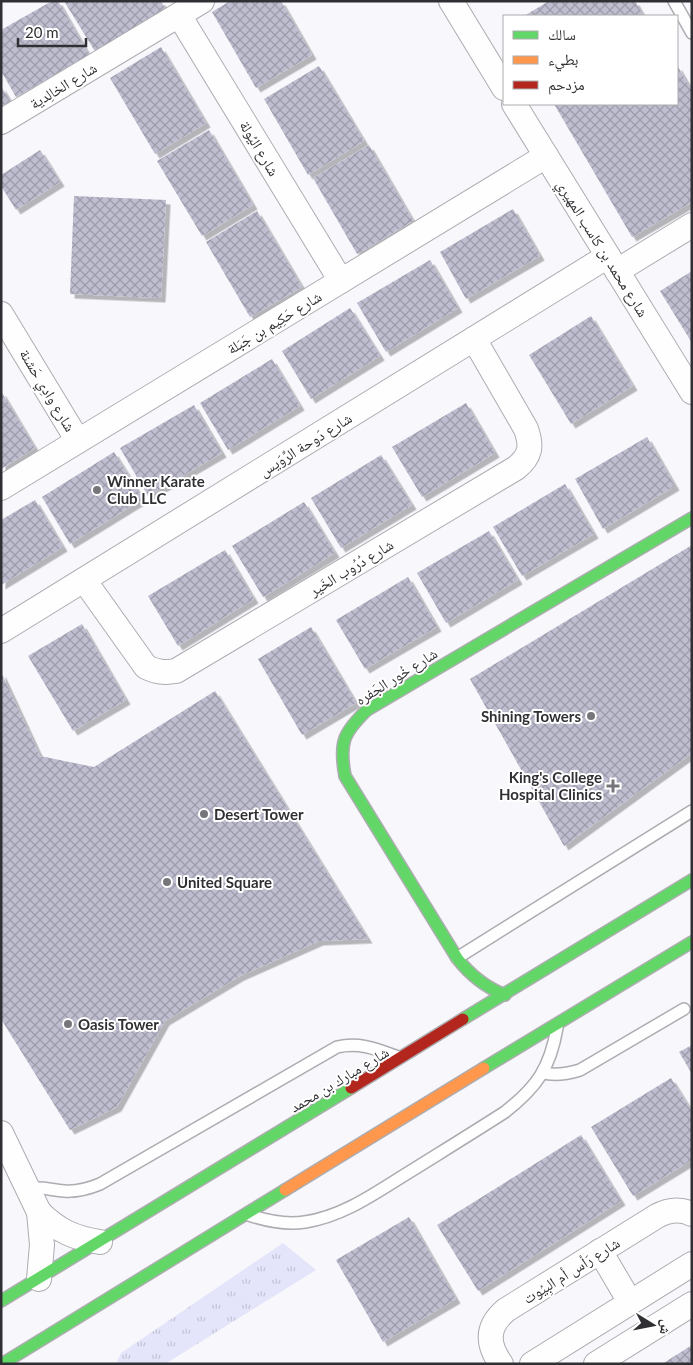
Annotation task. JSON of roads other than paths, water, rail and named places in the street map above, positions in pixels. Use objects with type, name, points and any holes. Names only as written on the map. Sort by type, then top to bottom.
[{"type":"main road","name":"شارع خُور الجَفره","points":[[505,995],[478,981],[457,958],[345,776],[341,758],[344,738],[353,722],[367,710],[692,518]]},
{"type":"main road","name":"شارع مبارك بن محمد","points":[[1,1302],[692,880]]},
{"type":"main road","points":[[2,1364],[245,1214],[691,944]]},
{"type":"street","name":"شارع الخالِدية","points":[[1,122],[202,1]]},
{"type":"street","points":[[452,1],[503,86]]},
{"type":"street","name":"شارع اليُولة","points":[[179,15],[341,281]]},
{"type":"street","name":"شارع محمد بن كاسب المهيري","points":[[515,105],[692,392]]},
{"type":"street","name":"شارع حَكِيم بن جَبَلة","points":[[1,488],[546,156]]},
{"type":"street","name":"شارع دَوحة الرِّوَيس","points":[[1,631],[474,339],[612,263],[692,225]]},
{"type":"street","name":"شارع وادِي حَشنة","points":[[1,314],[78,441]]},
{"type":"street","name":"شارع دُرُوب الخَير","points":[[84,580],[146,667],[165,673],[176,671],[516,468],[524,462],[529,452],[530,440],[526,429],[474,339]]},
{"type":"street","points":[[1,1133],[39,1212],[60,1230],[86,1240],[100,1242]]},
{"type":"street","name":"شارع رَأس أم البِيُوت","points":[[501,1364],[491,1342],[493,1326],[500,1314],[666,1212],[677,1210],[692,1214]]},
{"type":"street","points":[[39,1212],[42,1246],[39,1279]]},
{"type":"street","points":[[600,1251],[630,1302]]},
{"type":"street","points":[[532,1364],[692,1264]]},
{"type":"street","points":[[596,1364],[692,1304]]},
{"type":"street","points":[[610,1315],[628,1344]]},
{"type":"lane","points":[[674,1],[692,33]]},
{"type":"lane","points":[[457,958],[692,811]]},
{"type":"lane","points":[[542,1073],[562,1075],[580,1070],[684,1009]]},
{"type":"lane","points":[[245,1214],[277,1222],[304,1222],[342,1212],[384,1188],[505,1112],[522,1099],[536,1083],[547,1065],[554,1045],[557,1024]]},
{"type":"lane","points":[[28,1189],[40,1187],[66,1192],[78,1191],[100,1184],[337,1047],[348,1044],[361,1045],[402,1058]]},
{"type":"place","name":"Winner Karate Club LLC","points":[[97,490]]},
{"type":"place","name":"Shining Towers","points":[[591,716]]},
{"type":"place","name":"King's College Hospital Clinics","points":[[613,786]]},
{"type":"place","name":"Desert Tower","points":[[204,814]]},
{"type":"place","name":"United Square","points":[[167,882]]},
{"type":"place","name":"Oasis Tower","points":[[68,1024]]}]
